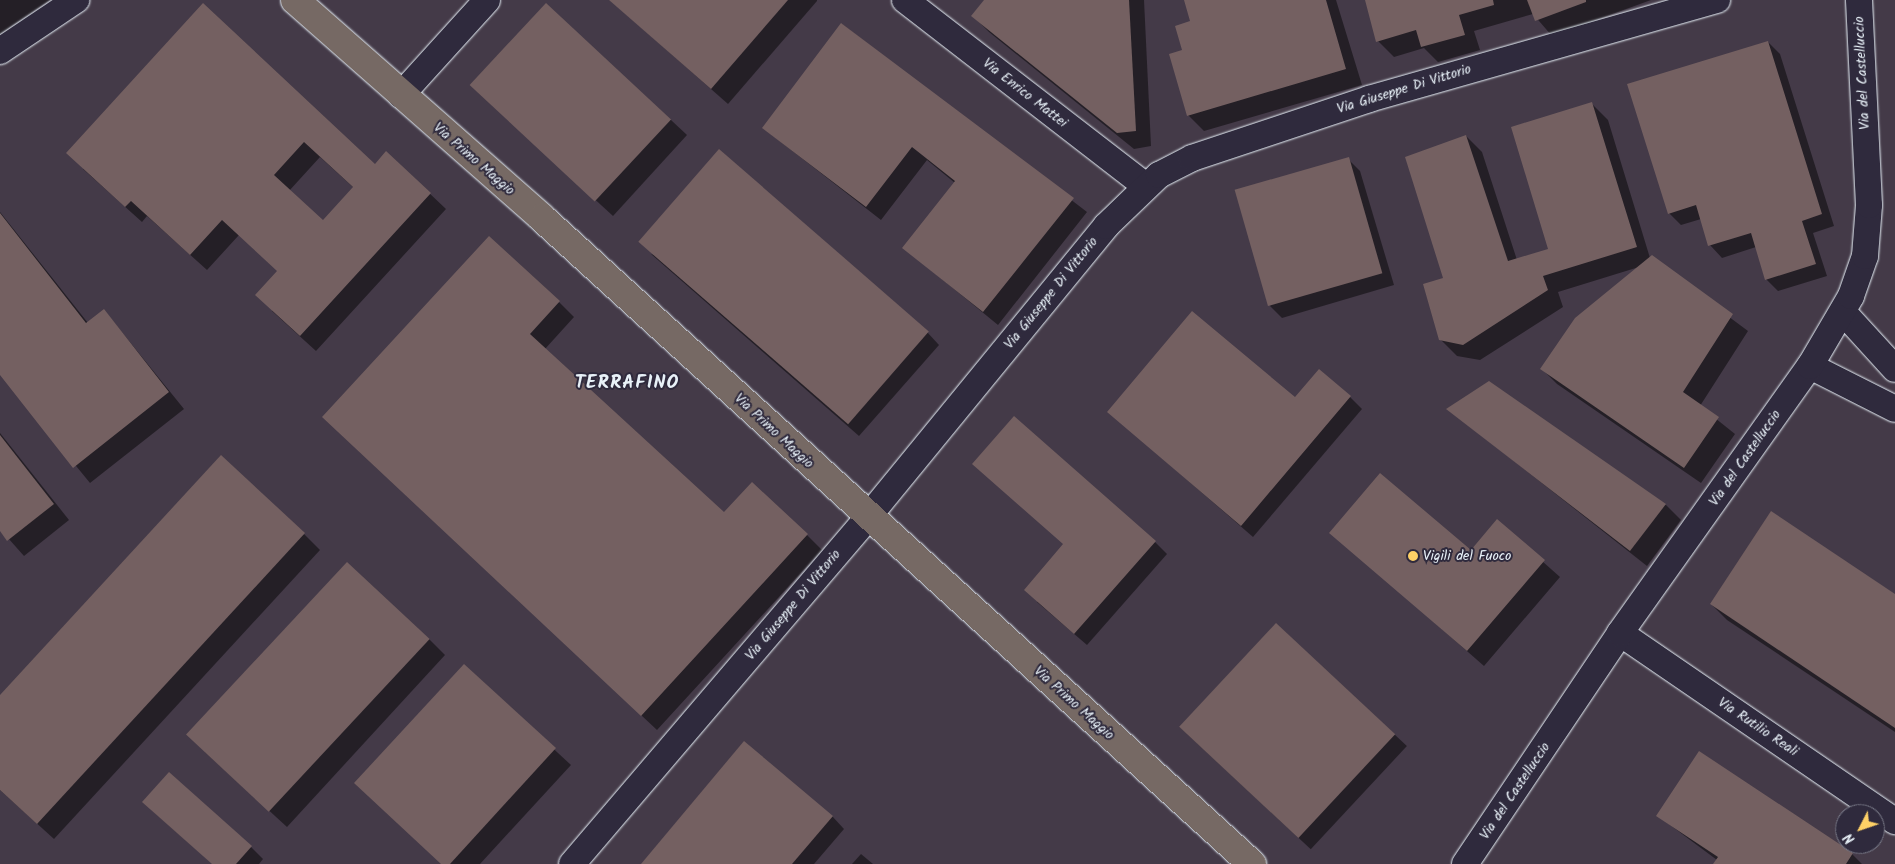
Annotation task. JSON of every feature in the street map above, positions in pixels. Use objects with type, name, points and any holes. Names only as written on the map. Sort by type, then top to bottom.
[{"type":"main road","name":"Via Primo Maggio","points":[[295,0],[1252,864]]},
{"type":"street","points":[[0,51],[76,0]]},
{"type":"street","points":[[401,94],[487,0]]},
{"type":"street","name":"Via Enrico Mattei","points":[[904,0],[1146,186]]},
{"type":"street","name":"Via Giuseppe Di Vittorio","points":[[572,864],[868,517],[1106,226],[1146,186],[1192,158],[1369,99],[1717,0]]},
{"type":"street","name":"Via del Castelluccio","points":[[1465,864],[1620,634],[1810,366],[1843,312],[1861,273],[1868,238],[1859,0]]},
{"type":"street","points":[[1843,312],[1895,369]]},
{"type":"street","points":[[1810,366],[1895,408]]},
{"type":"street","name":"Via Rutilio Reali","points":[[1620,634],[1895,821]]},
{"type":"shaded area","points":[[0,0],[1895,0],[1895,864],[0,864]]},
{"type":"building","points":[[609,0],[788,0],[711,89]]},
{"type":"building","points":[[984,0],[1129,0],[1136,131],[1117,133],[971,16]]},
{"type":"building","points":[[1184,0],[1326,0],[1346,69],[1187,116],[1169,54],[1182,50],[1175,26],[1190,21]]},
{"type":"building","points":[[1365,0],[1493,0],[1494,5],[1459,15],[1465,35],[1421,47],[1416,30],[1376,42]]},
{"type":"building","points":[[1527,0],[1586,0],[1586,2],[1535,21]]},
{"type":"building","points":[[203,3],[375,164],[386,151],[431,193],[300,336],[255,295],[277,271],[222,220],[190,255],[131,201],[125,207],[66,153]],"holes":[[[304,142],[353,187],[323,220],[274,175]]]},
{"type":"building","points":[[546,3],[671,120],[595,202],[470,85]]},
{"type":"building","points":[[841,23],[1074,198],[983,312],[902,248],[955,181],[912,147],[866,207],[762,128]]},
{"type":"building","points":[[1768,41],[1822,214],[1802,221],[1816,264],[1765,280],[1751,233],[1708,246],[1696,205],[1668,214],[1627,84]]},
{"type":"building","points":[[1592,102],[1637,247],[1543,276],[1548,290],[1463,345],[1439,340],[1423,284],[1443,278],[1405,157],[1466,135],[1508,261],[1548,249],[1511,127]]},
{"type":"building","points":[[719,149],[929,331],[848,424],[638,242]]},
{"type":"building","points":[[1349,157],[1382,273],[1268,306],[1235,190]]},
{"type":"building","points":[[0,213],[86,323],[104,309],[169,392],[73,468],[0,375]]},
{"type":"building","points":[[489,236],[560,301],[530,334],[724,512],[752,482],[808,534],[641,716],[322,417]]},
{"type":"building","points":[[1652,255],[1733,314],[1683,392],[1719,417],[1684,468],[1540,369],[1575,318]]},
{"type":"building","points":[[1192,311],[1295,397],[1319,369],[1351,396],[1241,526],[1107,412]]},
{"type":"building","points":[[1489,381],[1666,504],[1630,551],[1446,409]]},
{"type":"building","points":[[1014,416],[1156,541],[1074,634],[1024,590],[1063,544],[972,464]]},
{"type":"building","points":[[0,435],[54,504],[7,541],[0,531]]},
{"type":"building","points":[[221,455],[305,533],[37,824],[0,790],[0,695]]},
{"type":"building","points":[[1380,473],[1471,550],[1497,519],[1545,560],[1467,651],[1329,533]]},
{"type":"building","points":[[1771,511],[1895,594],[1895,728],[1710,604]]},
{"type":"building","points":[[347,562],[430,639],[269,812],[186,735]]},
{"type":"building","points":[[1276,623],[1395,734],[1298,838],[1179,727]]},
{"type":"building","points":[[464,664],[556,748],[450,864],[441,864],[354,783]]},
{"type":"building","points":[[744,741],[833,816],[792,864],[641,864]]},
{"type":"building","points":[[1699,751],[1835,841],[1835,854],[1852,854],[1846,864],[1713,864],[1718,857],[1656,816]]},
{"type":"building","points":[[169,772],[252,846],[236,864],[212,864],[142,802]]},
{"type":"place","name":"Vigili del Fuoco","points":[[1413,556]]},
{"type":"district","name":"TERRAFINO","points":[[627,384]]}]
